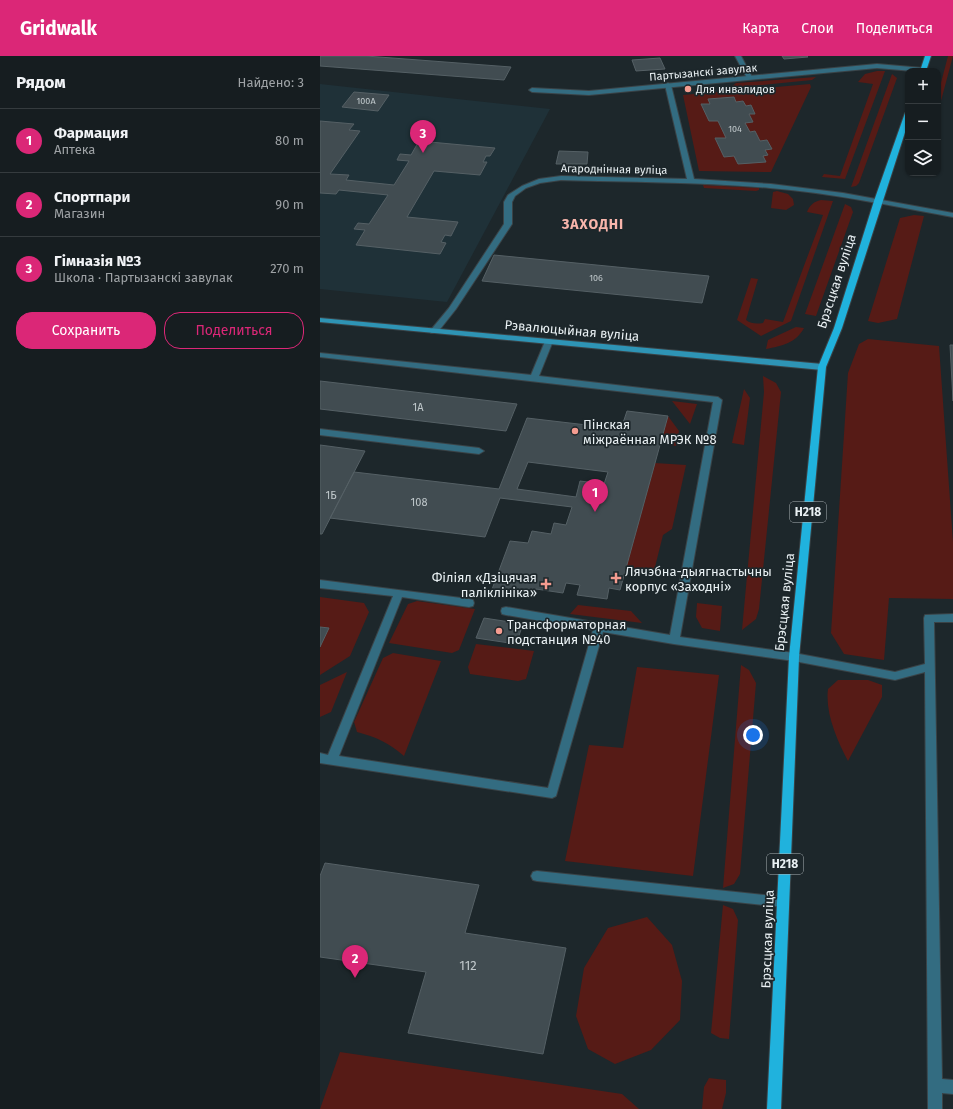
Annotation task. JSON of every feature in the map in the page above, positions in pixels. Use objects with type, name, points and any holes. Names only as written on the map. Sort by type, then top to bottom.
[{"type":"main road","points":[[924,68],[928,56]]},
{"type":"main road","name":"Брэсцкая вуліца","points":[[774,1109],[794,657],[822,367],[838,328],[878,201],[905,123]]},
{"type":"street","points":[[738,56],[749,78]]},
{"type":"street","name":"Партызанскі завулак","points":[[532,90],[589,93],[877,66],[905,69]]},
{"type":"street","points":[[668,85],[691,181]]},
{"type":"street","name":"Агароднінная вуліца","points":[[434,331],[452,309],[508,224],[508,202],[512,195],[524,187],[539,181],[561,178],[691,181],[771,186],[843,195],[953,215]]},
{"type":"street","name":"Рэвалюцыйная вуліца","points":[[320,320],[751,359],[822,367]]},
{"type":"street","points":[[534,378],[549,341]]},
{"type":"street","points":[[320,356],[534,378],[718,400],[674,640]]},
{"type":"street","points":[[320,432],[479,451]]},
{"type":"street","points":[[320,584],[469,603]]},
{"type":"street","points":[[332,759],[399,593]]},
{"type":"street","points":[[506,611],[674,640],[794,657],[895,676],[930,667]]},
{"type":"street","points":[[935,1109],[929,618],[953,618]]},
{"type":"street","points":[[320,758],[552,793],[599,627]]},
{"type":"street","points":[[537,876],[698,895],[783,902]]},
{"type":"street","points":[[934,1085],[953,1087]]},
{"type":"shaded area","points":[[948,56],[953,56],[941,101],[941,83]]},
{"type":"shaded area","points":[[885,71],[845,179],[822,177],[824,174],[840,176],[873,84],[858,82],[865,74]]},
{"type":"shaded area","points":[[892,74],[897,78],[859,183],[856,186],[851,187]]},
{"type":"shaded area","points":[[816,77],[812,80],[730,88],[736,83]]},
{"type":"shaded area","points":[[320,84],[550,109],[447,302],[320,289]]},
{"type":"shaded area","points":[[810,84],[811,87],[771,172],[699,171],[683,95]]},
{"type":"shaded area","points":[[703,185],[759,188],[759,190],[704,188]]},
{"type":"shaded area","points":[[777,191],[788,194],[793,199],[794,205],[786,210],[771,208],[773,192]]},
{"type":"shaded area","points":[[821,200],[833,201],[791,321],[761,336],[737,320],[751,278],[758,279],[746,320],[756,324],[763,323],[765,319],[783,322],[823,215],[807,212],[812,204]]},
{"type":"shaded area","points":[[845,204],[851,207],[853,212],[816,316],[805,314]]},
{"type":"shaded area","points":[[914,215],[924,216],[897,319],[878,323],[868,321],[900,218]]},
{"type":"shaded area","points":[[796,327],[804,328],[793,340],[783,345],[766,349],[768,340]]},
{"type":"shaded area","points":[[868,339],[939,346],[953,542],[953,599],[889,598],[884,660],[844,654],[831,633],[848,373],[859,344]]},
{"type":"shaded area","points":[[763,376],[776,383],[781,392],[759,609],[756,619],[742,630],[764,392]]},
{"type":"shaded area","points":[[744,389],[750,398],[744,445],[732,443]]},
{"type":"shaded area","points":[[672,401],[697,404],[690,424]]},
{"type":"shaded area","points":[[668,416],[679,431],[676,446],[660,443]]},
{"type":"shaded area","points":[[655,463],[686,465],[672,529],[663,535],[654,571],[626,567]]},
{"type":"shaded area","points":[[320,597],[364,603],[369,612],[350,656],[320,675],[320,647],[328,628],[320,627]]},
{"type":"shaded area","points":[[417,601],[475,609],[459,650],[452,653],[389,643],[408,604]]},
{"type":"shaded area","points":[[697,603],[722,606],[720,631],[702,628],[696,617]]},
{"type":"shaded area","points":[[578,605],[631,611],[642,623],[570,614]]},
{"type":"shaded area","points":[[476,644],[534,651],[526,679],[518,681],[470,674],[468,667]]},
{"type":"shaded area","points":[[393,653],[441,661],[404,756],[393,747],[382,741],[357,732],[354,722],[383,658]]},
{"type":"shaded area","points":[[741,665],[749,670],[756,683],[740,874],[734,884],[723,888]]},
{"type":"shaded area","points":[[637,667],[719,675],[693,876],[565,861],[589,745],[623,748]]},
{"type":"shaded area","points":[[347,672],[331,712],[320,717],[320,685]]},
{"type":"shaded area","points":[[838,680],[868,680],[882,685],[882,697],[848,761],[836,735],[828,707],[828,689]]},
{"type":"shaded area","points":[[723,905],[733,909],[738,920],[729,1039],[720,1038],[711,1033]]},
{"type":"shaded area","points":[[647,917],[672,945],[682,981],[680,1020],[651,1050],[615,1064],[588,1049],[576,1016],[584,968],[608,928]]},
{"type":"shaded area","points":[[340,1052],[622,1094],[639,1109],[320,1109]]},
{"type":"shaded area","points":[[709,1078],[726,1080],[726,1093],[722,1109],[702,1109],[704,1087]]},
{"type":"building","points":[[320,56],[366,56],[511,67],[504,80],[320,66]]},
{"type":"building","points":[[782,56],[807,56],[808,57],[784,59]]},
{"type":"building","points":[[660,58],[665,69],[636,71],[632,60]]},
{"type":"building","points":[[354,92],[389,95],[378,111],[342,107]]},
{"type":"building","points":[[734,97],[736,102],[743,101],[746,106],[751,105],[755,114],[749,114],[753,122],[745,123],[750,132],[755,131],[760,141],[767,140],[772,149],[765,150],[768,155],[763,156],[766,162],[738,164],[734,156],[724,157],[715,138],[726,138],[718,121],[709,121],[701,104],[710,104],[708,99]]},
{"type":"building","points":[[320,121],[354,124],[349,130],[360,131],[330,174],[349,175],[346,180],[394,185],[409,161],[397,160],[400,154],[411,155],[419,141],[495,148],[490,156],[486,156],[483,162],[487,162],[480,175],[434,171],[407,217],[458,222],[451,236],[445,235],[441,242],[446,243],[440,254],[356,245],[365,230],[354,229],[358,223],[369,224],[388,195],[339,190],[336,194],[320,193]]},
{"type":"building","points":[[559,151],[588,152],[587,164],[556,164]]},
{"type":"building","points":[[494,255],[709,276],[702,303],[482,281]]},
{"type":"building","points":[[950,345],[953,345],[953,401]]},
{"type":"building","points":[[320,381],[517,404],[506,431],[320,409]]},
{"type":"building","points":[[627,411],[668,416],[620,590],[609,588],[607,599],[577,595],[580,585],[566,583],[563,593],[536,589],[533,597],[491,592],[510,541],[528,543],[532,531],[551,534],[554,523],[566,525],[572,507],[500,498],[485,537],[330,518],[354,472],[499,489],[527,418],[621,429]],"holes":[[[528,462],[608,472],[604,484],[580,481],[576,497],[517,489]]]},
{"type":"building","points":[[320,445],[365,451],[322,534],[320,534]]},
{"type":"building","name":"Трансформаторная подстанция №40","points":[[484,618],[523,624],[516,644],[476,638]]},
{"type":"building","points":[[320,627],[329,628],[320,647]]},
{"type":"building","points":[[325,863],[479,885],[465,933],[566,948],[543,1054],[408,1033],[426,972],[320,957],[320,876]]},
{"type":"place","name":"Для инвалидов","points":[[688,89]]},
{"type":"place","name":"Гімназія №3","points":[[423,153]]},
{"type":"place","name":"Пінская міжраённая МРЭК №8","points":[[575,431]]},
{"type":"place","name":"Фармация","points":[[595,512]]},
{"type":"place","name":"Лячэбна-дыягнастычны корпус «Заходні»","points":[[616,578]]},
{"type":"place","name":"Філіял «Дзіцячая паліклініка»","points":[[546,584]]},
{"type":"place","name":"Трансформаторная подстанция №40","points":[[499,631]]},
{"type":"place","name":"Спортпари","points":[[355,978]]},
{"type":"district","name":"ЗАХОДНІ","points":[[593,224]]}]
